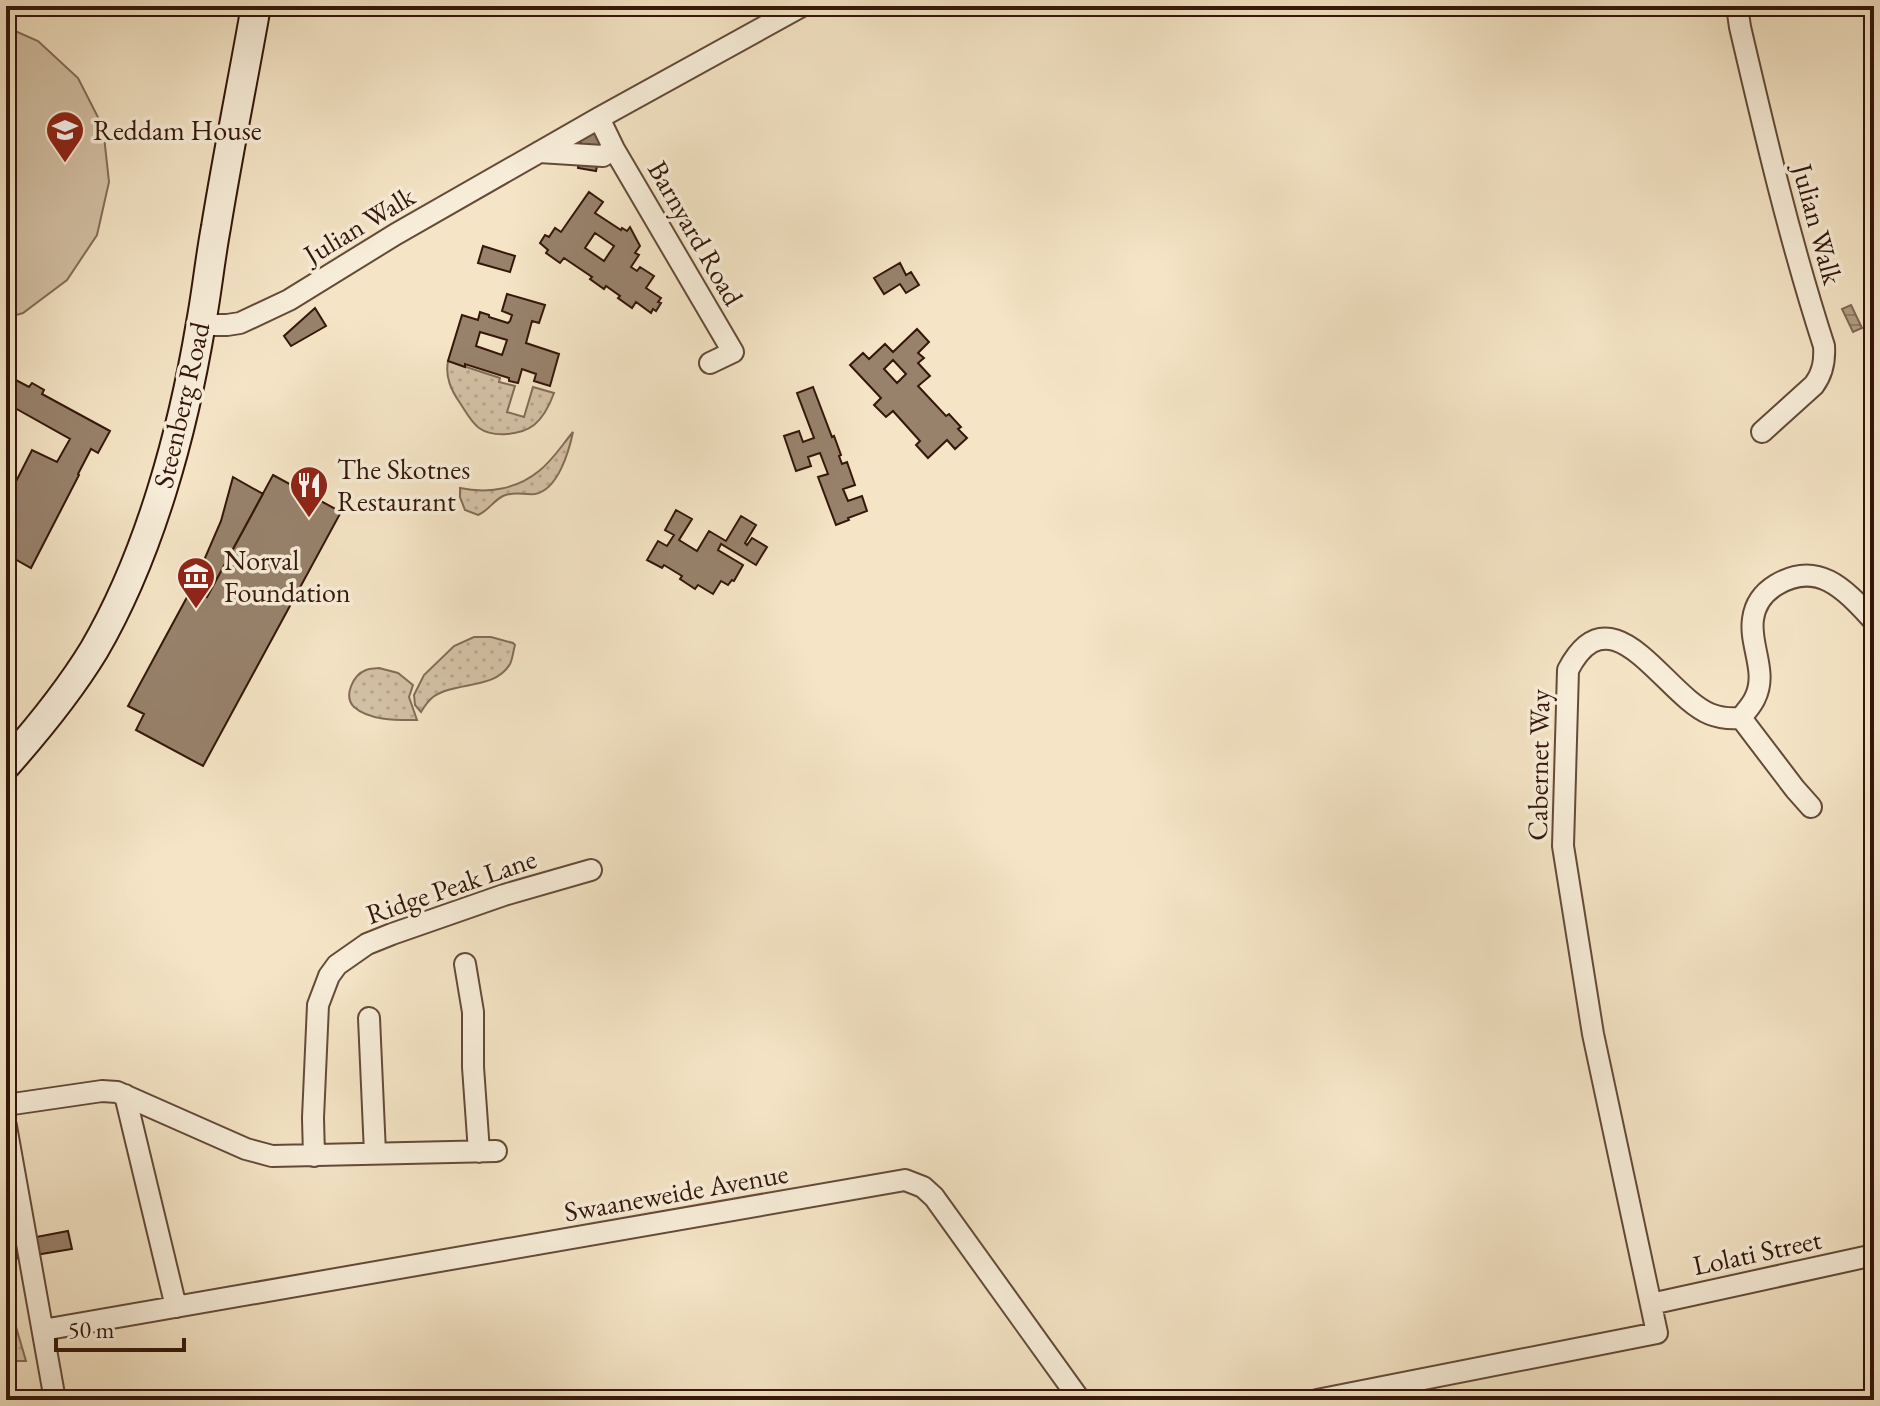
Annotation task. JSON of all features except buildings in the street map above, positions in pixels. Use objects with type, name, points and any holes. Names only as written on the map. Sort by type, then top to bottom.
[{"type":"main road","name":"Steenberg Road","points":[[6,765],[47,717],[95,648],[130,575],[153,514],[179,428],[201,325],[215,227],[256,6]]},
{"type":"street","name":"Julian Walk","points":[[201,325],[240,323],[289,300],[539,152],[802,6]]},
{"type":"street","name":"Julian Walk","points":[[1737,6],[1770,154],[1825,354],[1821,375],[1814,385],[1762,432]]},
{"type":"street","name":"Barnyard Road","points":[[599,118],[733,352],[710,363]]},
{"type":"street","points":[[539,152],[603,156],[614,149]]},
{"type":"street","points":[[1811,807],[1741,718],[1756,696],[1760,680],[1753,633],[1753,618],[1758,603],[1766,591],[1791,576],[1821,577],[1834,583],[1874,621]]},
{"type":"street","name":"Cabernet Way","points":[[1317,1400],[1657,1333],[1593,1034],[1563,846],[1568,670],[1586,644],[1596,639],[1615,639],[1635,651],[1695,706],[1729,719],[1741,718]]},
{"type":"street","name":"Ridge Peak Lane","points":[[314,1156],[318,1005],[329,976],[337,965],[367,944],[392,934],[504,895],[591,870]]},
{"type":"street","points":[[6,1105],[102,1091],[125,1095],[257,1153],[272,1156],[487,1151],[473,1057],[473,1012],[465,964]]},
{"type":"street","points":[[369,1018],[375,1153]]},
{"type":"street","points":[[125,1095],[176,1307]]},
{"type":"street","points":[[6,1126],[55,1400]]},
{"type":"street","name":"Swaaneweide Avenue","points":[[43,1330],[905,1180],[923,1187],[934,1197],[1080,1400]]},
{"type":"street","name":"Lolati Street","points":[[1651,1304],[1874,1255]]},
{"type":"shaded area","name":"Reddam House","points":[[6,27],[38,41],[78,78],[103,127],[109,182],[97,235],[67,280],[23,313],[6,318]]},
{"type":"shaded area","points":[[1851,305],[1862,328],[1853,332],[1842,309]]},
{"type":"shaded area","points":[[448,361],[515,386],[507,412],[524,417],[533,387],[554,393],[544,414],[528,428],[507,434],[485,431],[474,423],[454,393],[448,378]]},
{"type":"shaded area","points":[[573,432],[561,469],[543,491],[503,496],[478,515],[465,510],[460,488],[492,490],[521,482],[544,467]]},
{"type":"shaded area","points":[[474,637],[491,637],[513,643],[510,664],[495,678],[442,692],[431,699],[421,712],[415,705],[414,695],[424,675],[454,646]]},
{"type":"shaded area","points":[[379,668],[398,673],[413,685],[409,697],[417,720],[376,717],[354,707],[349,697],[354,681],[366,670]]},
{"type":"shaded area","points":[[6,1293],[26,1361],[6,1361]]},
{"type":"place","name":"Reddam House","points":[[65,164]]},
{"type":"place","name":"The Skotnes Restaurant","points":[[309,519]]},
{"type":"place","name":"Norval Foundation","points":[[196,610]]}]
